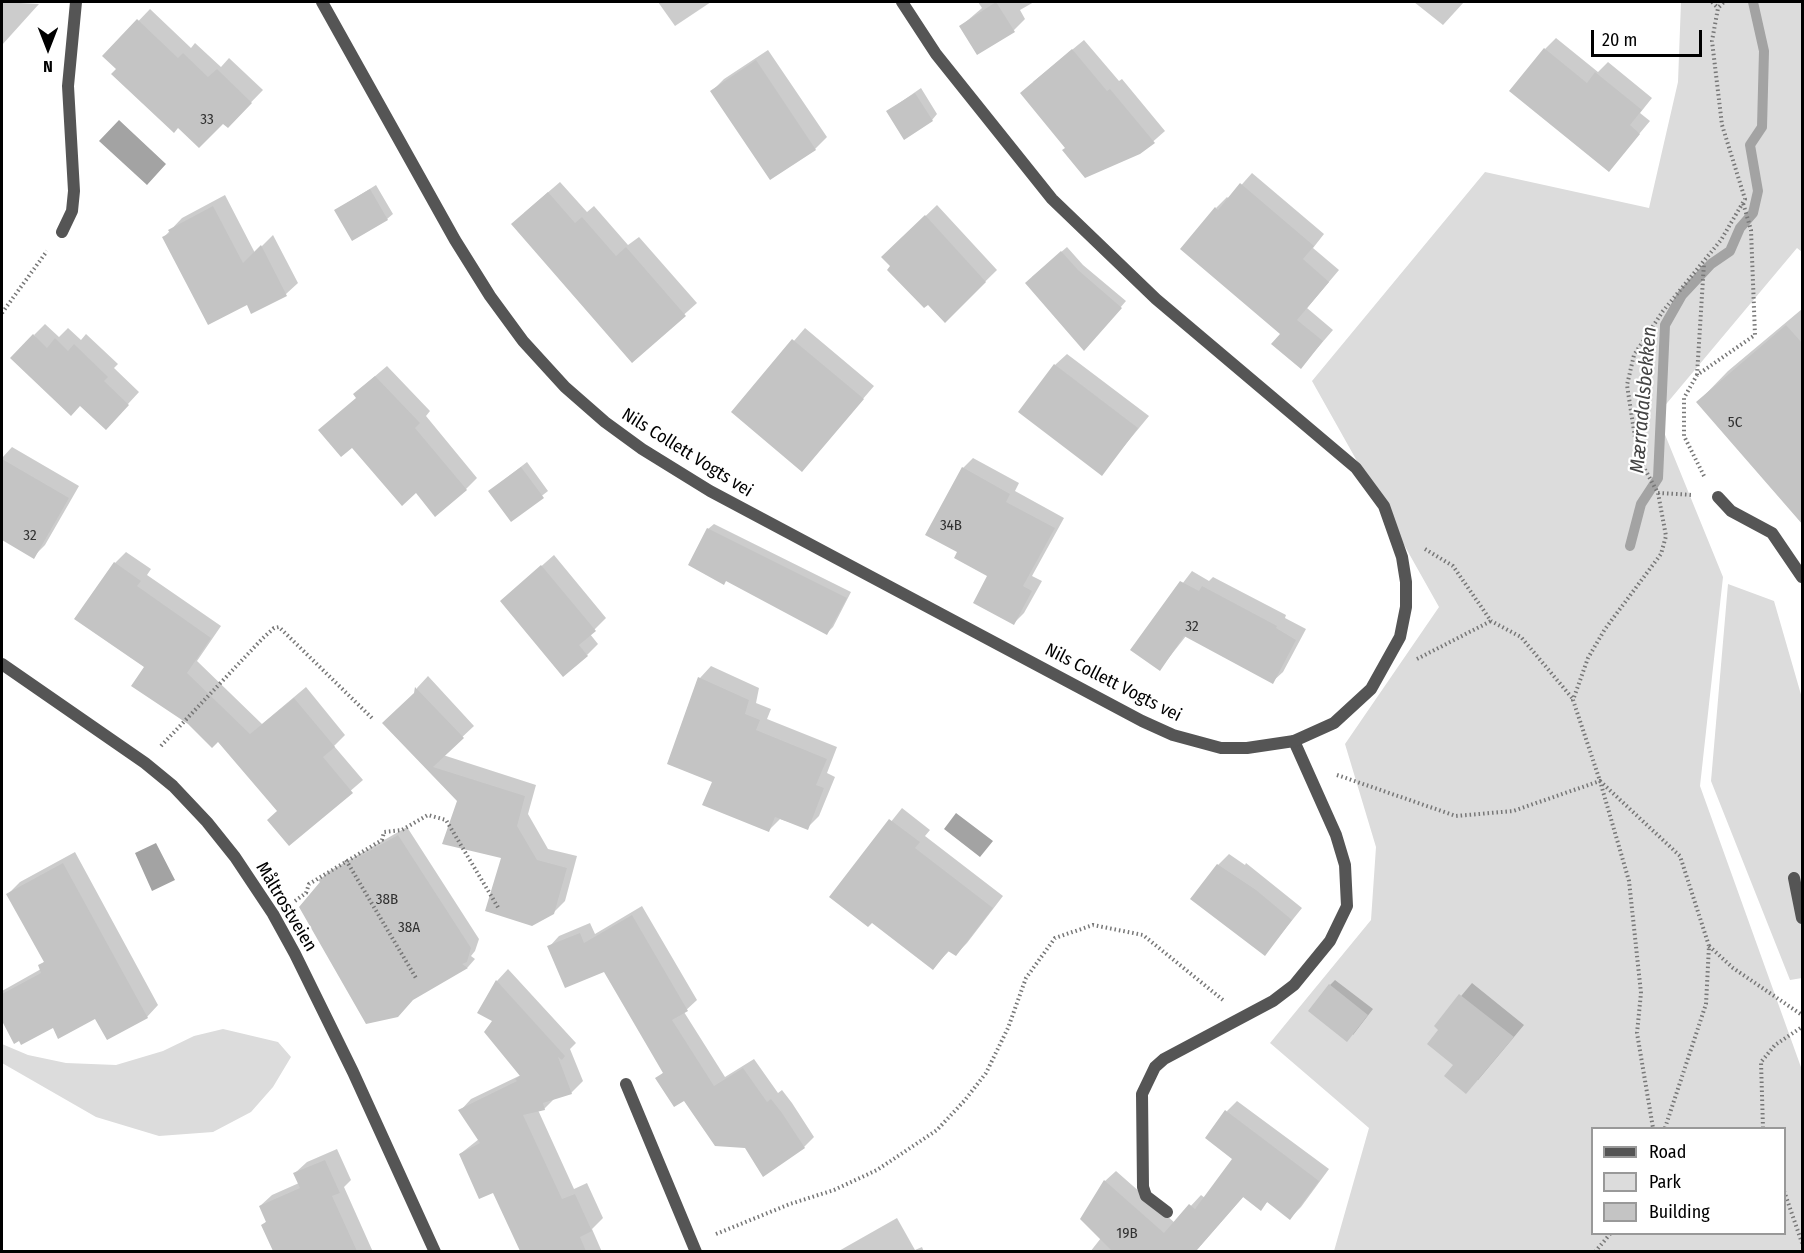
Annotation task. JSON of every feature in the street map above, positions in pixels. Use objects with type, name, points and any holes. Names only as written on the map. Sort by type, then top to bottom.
[{"type":"street","points":[[62,232],[72,211],[74,191],[68,86],[75,2]]},
{"type":"street","name":"Nils Collett Vogts vei","points":[[322,2],[454,240],[490,296],[523,341],[565,387],[605,422],[710,491],[1142,721],[1173,735],[1221,747],[1247,748],[1294,741],[1341,718],[1371,690],[1400,637],[1406,607],[1403,565],[1393,528],[1384,506],[1356,468],[1156,299],[1052,199],[936,54],[902,2]]},
{"type":"street","points":[[1718,497],[1731,511],[1772,533],[1803,577]]},
{"type":"street","name":"Måltrostveien","points":[[2,664],[145,763],[173,786],[236,857],[273,914],[353,1072],[435,1251]]},
{"type":"street","points":[[1167,1212],[1146,1196],[1143,1187],[1142,1094],[1147,1080],[1155,1067],[1164,1059],[1244,1018],[1273,1001],[1294,984],[1330,941],[1347,906],[1345,865],[1336,835],[1294,741]]},
{"type":"street","points":[[1794,878],[1803,918]]},
{"type":"street","points":[[626,1084],[694,1248]]},
{"type":"path","points":[[1712,2],[1718,8]]},
{"type":"path","points":[[1573,700],[1594,648],[1661,554],[1666,536],[1658,493],[1638,457],[1627,385],[1634,355],[1663,311],[1721,240],[1745,199],[1722,125],[1712,41],[1718,8],[1724,2]]},
{"type":"path","points":[[1697,375],[1755,335],[1751,230],[1743,202]]},
{"type":"path","points":[[2,313],[62,232]]},
{"type":"path","points":[[1704,262],[1697,375],[1684,398],[1684,436],[1698,467],[1718,497]]},
{"type":"path","points":[[1658,493],[1718,497]]},
{"type":"path","points":[[1393,528],[1452,566],[1491,621],[1521,637],[1573,700],[1629,881],[1641,993],[1637,1033],[1653,1127]]},
{"type":"path","points":[[1385,668],[1422,658],[1491,621]]},
{"type":"path","points":[[145,763],[273,628],[279,627],[374,720]]},
{"type":"path","points":[[1305,763],[1456,816],[1514,811],[1600,782]]},
{"type":"path","points":[[1600,782],[1680,856],[1709,946],[1706,1004],[1665,1127]]},
{"type":"path","points":[[273,914],[306,893],[309,884],[382,840],[384,832],[402,830],[428,815],[447,820],[499,909]]},
{"type":"path","points":[[346,860],[416,978]]},
{"type":"path","points":[[694,1248],[747,1220],[834,1190],[877,1170],[937,1130],[986,1073],[1008,1028],[1026,978],[1055,938],[1093,925],[1143,934],[1244,1018]]},
{"type":"path","points":[[1709,946],[1733,968],[1803,1015]]},
{"type":"path","points":[[1763,1127],[1761,1062],[1775,1045],[1803,1027]]},
{"type":"path","points":[[1786,1194],[1803,1243]]},
{"type":"path","points":[[1595,1251],[1608,1235]]},
{"type":"green space","points":[[1681,2],[1802,2],[1802,252],[1797,248],[1657,415],[1723,577],[1700,786],[1802,1070],[1802,1251],[1334,1251],[1369,1128],[1270,1043],[1371,920],[1376,847],[1345,744],[1439,607],[1312,381],[1485,172],[1649,208],[1678,82]]},
{"type":"green space","points":[[1728,584],[1774,601],[1802,698],[1802,978],[1790,980],[1711,781]]},
{"type":"green space","points":[[223,1029],[278,1042],[291,1057],[273,1087],[251,1112],[213,1132],[159,1136],[96,1117],[2,1063],[2,1044],[28,1055],[66,1063],[116,1065],[163,1051],[194,1036]]},
{"type":"shaded area","points":[[119,120],[166,164],[147,185],[99,141]]},
{"type":"shaded area","points":[[956,813],[993,841],[980,857],[944,829]]},
{"type":"shaded area","points":[[156,843],[175,880],[152,891],[135,853]]},
{"type":"building","points":[[996,2],[1015,32],[977,55],[959,26]]},
{"type":"building","points":[[137,19],[178,58],[183,53],[208,77],[217,69],[252,103],[228,128],[223,124],[199,148],[178,128],[174,133],[111,74],[116,69],[102,56]]},
{"type":"building","points":[[1544,48],[1587,83],[1595,72],[1642,110],[1630,125],[1640,134],[1609,172],[1509,91]]},
{"type":"building","points":[[1072,49],[1107,91],[1110,89],[1155,143],[1140,154],[1085,178],[1062,150],[1065,148],[1020,93]]},
{"type":"building","points":[[756,60],[816,150],[770,180],[710,91]]},
{"type":"building","points":[[915,93],[933,121],[904,140],[886,111]]},
{"type":"building","points":[[1240,183],[1314,246],[1303,259],[1329,282],[1297,320],[1323,341],[1301,369],[1271,344],[1280,334],[1180,249],[1215,207],[1218,210]]},
{"type":"building","points":[[370,189],[388,220],[352,241],[334,210]]},
{"type":"building","points":[[548,192],[575,223],[582,217],[616,256],[626,247],[686,316],[632,363],[511,224]]},
{"type":"building","points":[[213,206],[243,263],[261,245],[287,296],[251,314],[247,305],[208,325],[162,237],[170,233],[168,230]]},
{"type":"building","points":[[925,215],[986,282],[945,323],[928,305],[924,308],[887,270],[890,266],[881,257]]},
{"type":"building","points":[[1061,251],[1078,270],[1122,308],[1084,351],[1025,283]]},
{"type":"building","points":[[1786,325],[1803,344],[1803,525],[1696,402]]},
{"type":"building","points":[[33,334],[47,348],[55,338],[68,351],[74,344],[108,377],[104,381],[129,405],[106,430],[80,406],[71,416],[10,358]]},
{"type":"building","points":[[792,339],[864,399],[802,472],[731,412]]},
{"type":"building","points":[[1054,364],[1138,428],[1102,476],[1018,412]]},
{"type":"building","points":[[375,376],[420,423],[415,428],[467,490],[435,517],[416,493],[402,506],[352,448],[341,457],[318,430],[356,398],[353,394]]},
{"type":"building","points":[[2,459],[69,498],[34,559],[2,540]]},
{"type":"building","points":[[521,467],[544,498],[511,522],[488,491]]},
{"type":"building","points":[[962,467],[1010,494],[1006,502],[1055,528],[1023,586],[1032,591],[1014,625],[973,603],[987,576],[954,558],[957,552],[925,535]]},
{"type":"building","points":[[707,528],[847,598],[827,635],[726,581],[724,585],[688,565]]},
{"type":"building","points":[[114,562],[141,581],[137,586],[211,638],[187,673],[250,734],[294,698],[335,747],[323,757],[353,793],[289,846],[267,820],[277,811],[218,742],[212,748],[188,724],[131,686],[144,667],[74,619]]},
{"type":"building","points":[[541,565],[596,631],[579,645],[588,656],[563,677],[500,601]]},
{"type":"building","points":[[1180,581],[1199,591],[1202,586],[1277,626],[1276,628],[1296,640],[1273,684],[1184,636],[1160,671],[1130,650]]},
{"type":"building","points":[[698,677],[749,700],[745,714],[760,720],[756,730],[827,759],[816,785],[824,788],[808,830],[775,817],[769,832],[702,805],[712,782],[667,764]]},
{"type":"building","points":[[415,687],[464,738],[433,767],[525,796],[517,826],[537,860],[567,868],[554,914],[532,926],[485,911],[501,858],[442,844],[457,801],[382,723],[414,693]]},
{"type":"building","points":[[889,819],[920,842],[915,848],[993,908],[956,956],[948,951],[933,970],[872,923],[868,927],[829,897]]},
{"type":"building","points":[[398,835],[471,948],[467,962],[462,964],[468,968],[413,1000],[398,1017],[366,1024],[299,907],[320,882],[318,880]]},
{"type":"building","points":[[63,863],[148,1018],[107,1040],[95,1019],[58,1039],[53,1028],[21,1045],[19,1041],[14,1044],[2,1021],[2,994],[41,973],[38,965],[44,962],[6,894]]},
{"type":"building","points":[[1217,864],[1256,890],[1292,920],[1265,956],[1190,899]]},
{"type":"building","points":[[632,915],[688,1011],[672,1020],[714,1086],[743,1068],[767,1102],[771,1099],[782,1113],[805,1148],[763,1177],[745,1148],[715,1146],[684,1101],[674,1107],[655,1078],[663,1073],[604,972],[565,988],[547,946],[580,933],[584,943]]},
{"type":"building","points":[[496,980],[565,1056],[562,1060],[558,1057],[572,1094],[543,1103],[545,1110],[523,1115],[562,1199],[575,1194],[592,1231],[580,1237],[586,1251],[520,1251],[493,1193],[479,1199],[459,1154],[480,1143],[458,1110],[517,1081],[515,1079],[520,1076],[484,1032],[492,1021],[477,1013]]},
{"type":"building","points":[[1329,984],[1368,1015],[1347,1042],[1308,1011]]},
{"type":"building","points":[[1459,994],[1514,1037],[1466,1094],[1444,1076],[1453,1065],[1427,1044],[1438,1030],[1434,1026]]},
{"type":"building","points":[[1225,1110],[1319,1181],[1290,1220],[1267,1202],[1261,1211],[1243,1197],[1196,1251],[1112,1251],[1080,1219],[1104,1180],[1164,1233],[1189,1204],[1195,1209],[1232,1159],[1205,1138]]},
{"type":"building","points":[[325,1160],[340,1193],[332,1196],[357,1251],[273,1251],[261,1225],[266,1222],[259,1206],[300,1188],[293,1173]]},
{"type":"waterway","name":"Mærradalsbekken","points":[[1630,546],[1641,504],[1658,478],[1665,325],[1682,295],[1711,264],[1730,251],[1740,228],[1753,213],[1758,191],[1750,145],[1762,127],[1764,51],[1753,2]]}]
